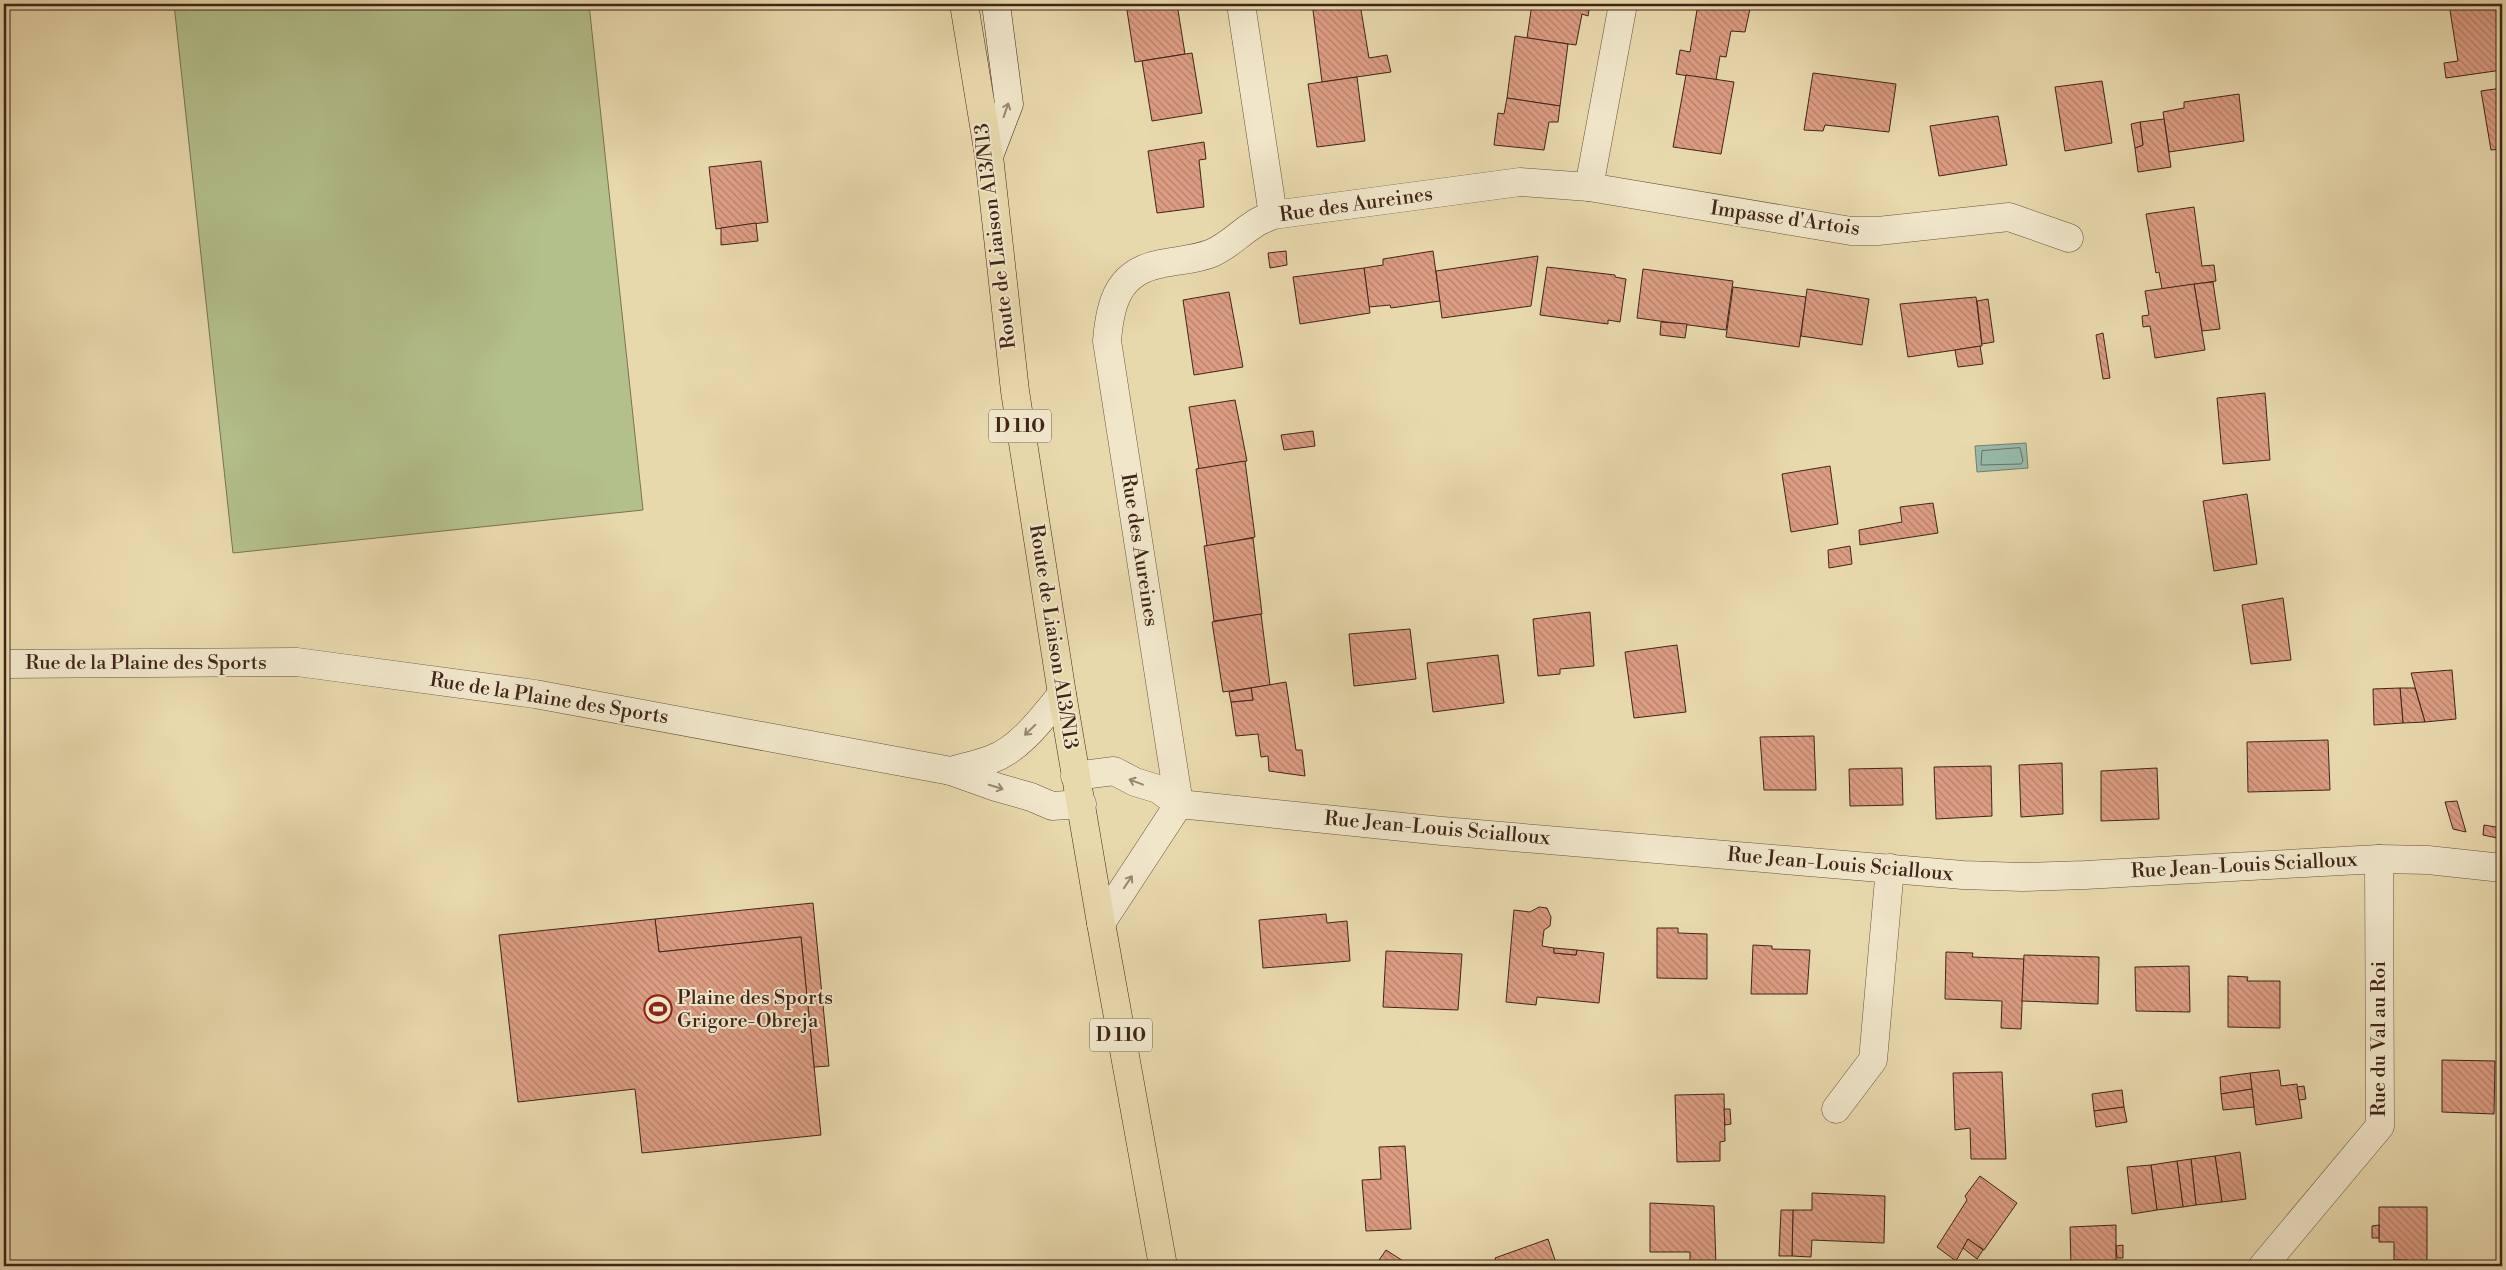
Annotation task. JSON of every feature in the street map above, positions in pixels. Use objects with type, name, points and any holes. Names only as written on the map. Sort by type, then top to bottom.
[{"type":"main road","name":"Route de Liaison A13/N13","points":[[964,4],[989,156],[1015,390],[1062,694],[1075,776],[1082,804],[1100,923],[1163,1266]]},
{"type":"street","name":"D 110","points":[[989,156],[1009,104],[996,4]]},
{"type":"street","points":[[1241,4],[1273,215]]},
{"type":"street","points":[[1589,188],[1623,4]]},
{"type":"street","name":"Rue des Aureines","points":[[1180,804],[1107,341],[1109,314],[1116,296],[1127,279],[1143,268],[1197,258],[1214,252],[1230,244],[1253,224],[1273,215],[1520,182],[1589,188]]},
{"type":"street","name":"Impasse d'Artois","points":[[1589,188],[1851,231],[1878,231],[2009,217],[2069,238]]},
{"type":"street","name":"Rue de la Plaine des Sports","points":[[4,664],[297,662],[535,694],[951,771],[993,759],[1006,751],[1029,731],[1062,694]]},
{"type":"street","points":[[951,771],[1031,797],[1052,806],[1082,804]]},
{"type":"street","name":"Rue Jean-Louis Scialloux","points":[[1075,776],[1114,771],[1135,782],[1158,789],[1180,804],[1442,831],[1963,875],[2022,877],[2379,859],[2428,860],[2502,868]]},
{"type":"street","points":[[1100,923],[1180,804]]},
{"type":"street","name":"Rue du Val au Roi","points":[[2263,1266],[2380,1126],[2379,859]]},
{"type":"street","points":[[1836,1109],[1873,1060],[1890,868]]},
{"type":"green space","points":[[174,4],[589,4],[643,510],[233,553]]},
{"type":"water","points":[[2026,443],[2028,468],[1977,472],[1975,446]]},
{"type":"building","points":[[1126,4],[1177,4],[1185,54],[1135,62]]},
{"type":"building","points":[[1360,4],[1369,58],[1387,55],[1391,72],[1322,82],[1313,10]]},
{"type":"building","points":[[1532,4],[1590,4],[1588,16],[1582,14],[1576,45],[1527,38]]},
{"type":"building","points":[[1698,4],[1751,4],[1745,32],[1731,31],[1726,57],[1720,56],[1716,80],[1676,74],[1680,50],[1690,52]]},
{"type":"building","points":[[2449,4],[2501,4],[2502,70],[2446,78],[2444,63],[2458,61]]},
{"type":"building","points":[[1515,36],[1568,44],[1560,106],[1507,98]]},
{"type":"building","points":[[1192,53],[1202,113],[1152,121],[1142,61]]},
{"type":"building","points":[[1813,73],[1896,84],[1889,132],[1825,125],[1823,131],[1804,130]]},
{"type":"building","points":[[1686,75],[1734,82],[1721,154],[1673,147]]},
{"type":"building","points":[[1357,77],[1365,141],[1317,147],[1308,84]]},
{"type":"building","points":[[2102,81],[2112,143],[2065,151],[2055,87]]},
{"type":"building","points":[[2502,88],[2502,149],[2491,150],[2481,91]]},
{"type":"building","points":[[2239,94],[2244,141],[2169,152],[2163,112],[2184,108],[2184,102]]},
{"type":"building","points":[[1507,98],[1560,106],[1558,122],[1549,122],[1544,150],[1494,145],[1498,113],[1504,114]]},
{"type":"building","points":[[1998,116],[2007,165],[1939,176],[1930,126]]},
{"type":"building","points":[[2164,119],[2171,167],[2138,172],[2135,148],[2143,145],[2140,122]]},
{"type":"building","points":[[2140,122],[2143,145],[2135,148],[2131,124]]},
{"type":"building","points":[[1204,142],[1206,159],[1199,160],[1204,207],[1157,213],[1148,151]]},
{"type":"building","points":[[761,161],[768,222],[716,229],[709,167]]},
{"type":"building","points":[[2194,207],[2202,266],[2214,265],[2216,281],[2162,289],[2159,272],[2156,273],[2146,214]]},
{"type":"building","points":[[756,223],[758,241],[721,245],[721,228]]},
{"type":"building","points":[[1286,251],[1287,265],[1270,268],[1268,253]]},
{"type":"building","points":[[1433,251],[1440,301],[1391,308],[1390,305],[1369,307],[1364,268],[1383,265],[1383,259]]},
{"type":"building","points":[[1538,256],[1531,306],[1442,318],[1436,271]]},
{"type":"building","points":[[1547,267],[1615,275],[1615,277],[1626,279],[1620,322],[1608,320],[1608,324],[1540,315]]},
{"type":"building","points":[[1364,268],[1370,313],[1300,324],[1293,277]]},
{"type":"building","points":[[1643,269],[1733,281],[1726,330],[1637,318]]},
{"type":"building","points":[[2213,282],[2220,329],[2202,331],[2194,284]]},
{"type":"building","points":[[2194,284],[2205,350],[2155,358],[2150,326],[2143,327],[2142,316],[2149,315],[2145,291]]},
{"type":"building","points":[[1733,287],[1806,297],[1799,347],[1726,337]]},
{"type":"building","points":[[1807,289],[1869,299],[1862,345],[1801,336]]},
{"type":"building","points":[[1229,292],[1243,367],[1194,375],[1183,300]]},
{"type":"building","points":[[1976,297],[1982,346],[1908,357],[1900,304]]},
{"type":"building","points":[[1988,299],[1994,342],[1982,344],[1977,301]]},
{"type":"building","points":[[1661,322],[1687,324],[1685,338],[1660,335]]},
{"type":"building","points":[[2103,333],[2110,378],[2103,379],[2096,335]]},
{"type":"building","points":[[1980,346],[1983,364],[1958,367],[1955,350]]},
{"type":"building","points":[[2265,393],[2270,460],[2223,464],[2217,398]]},
{"type":"building","points":[[1235,400],[1247,461],[1199,469],[1189,407]]},
{"type":"building","points":[[1313,431],[1315,446],[1284,450],[1281,435]]},
{"type":"building","points":[[1245,461],[1255,537],[1207,546],[1196,469]]},
{"type":"building","points":[[1830,466],[1838,524],[1791,532],[1782,474]]},
{"type":"building","points":[[2247,494],[2257,564],[2214,571],[2203,501]]},
{"type":"building","points":[[1933,503],[1938,533],[1860,545],[1859,530],[1902,522],[1900,507]]},
{"type":"building","points":[[1253,538],[1262,614],[1214,621],[1204,546]]},
{"type":"building","points":[[1850,546],[1852,564],[1829,568],[1828,550]]},
{"type":"building","points":[[2283,598],[2291,660],[2251,664],[2242,605]]},
{"type":"building","points":[[1590,612],[1594,666],[1560,669],[1560,674],[1538,676],[1533,619]]},
{"type":"building","points":[[1261,614],[1270,685],[1223,692],[1212,622]]},
{"type":"building","points":[[1410,629],[1416,679],[1354,686],[1349,634]]},
{"type":"building","points":[[1677,645],[1686,712],[1634,718],[1625,652]]},
{"type":"building","points":[[1498,655],[1504,703],[1433,712],[1427,663]]},
{"type":"building","points":[[2452,670],[2456,719],[2425,722],[2411,673]]},
{"type":"building","points":[[1286,682],[1296,750],[1302,750],[1305,776],[1269,771],[1268,756],[1261,757],[1258,734],[1236,736],[1231,702],[1253,700],[1251,688]]},
{"type":"building","points":[[1251,688],[1253,700],[1231,702],[1229,692]]},
{"type":"building","points":[[2400,688],[2415,688],[2425,722],[2403,723]]},
{"type":"building","points":[[2400,688],[2403,723],[2374,725],[2373,689]]},
{"type":"building","points":[[1814,736],[1816,790],[1764,790],[1760,737]]},
{"type":"building","points":[[2328,740],[2330,790],[2248,792],[2247,742]]},
{"type":"building","points":[[2062,763],[2063,814],[2021,817],[2019,765]]},
{"type":"building","points":[[1991,766],[1992,816],[1936,819],[1934,767]]},
{"type":"building","points":[[1902,768],[1903,805],[1850,806],[1849,769]]},
{"type":"building","points":[[2157,768],[2159,819],[2101,821],[2101,771]]},
{"type":"building","points":[[2457,801],[2466,832],[2453,829],[2445,802]]},
{"type":"building","points":[[2484,825],[2502,828],[2502,839],[2483,835]]},
{"type":"building","points":[[813,903],[829,1066],[814,1067],[801,937],[659,952],[655,919]]},
{"type":"building","points":[[1539,907],[1547,908],[1551,917],[1550,926],[1544,930],[1542,946],[1554,948],[1554,953],[1576,955],[1577,950],[1604,953],[1599,1003],[1537,997],[1536,1005],[1506,1002],[1514,910],[1530,912]]},
{"type":"building","points":[[1326,914],[1327,923],[1347,921],[1350,961],[1263,968],[1259,920]]},
{"type":"building","name":"Plaine des Sports Grigore-Obreja","points":[[655,919],[659,952],[801,937],[821,1135],[642,1153],[635,1089],[518,1102],[499,935]]},
{"type":"building","points":[[1657,928],[1678,928],[1678,933],[1707,934],[1707,979],[1657,978]]},
{"type":"building","points":[[1753,945],[1772,946],[1772,949],[1810,950],[1807,994],[1751,994]]},
{"type":"building","points":[[1554,948],[1577,950],[1576,955],[1554,953]]},
{"type":"building","points":[[1386,951],[1462,954],[1458,1010],[1383,1007]]},
{"type":"building","points":[[1946,952],[1973,953],[1972,957],[2024,959],[2021,1029],[2001,1028],[2002,1001],[1945,999]]},
{"type":"building","points":[[2024,955],[2099,957],[2098,1004],[2022,1001]]},
{"type":"building","points":[[2189,966],[2190,1012],[2136,1011],[2135,967]]},
{"type":"building","points":[[2228,976],[2248,977],[2247,981],[2280,981],[2280,1028],[2228,1027]]},
{"type":"building","points":[[2442,1060],[2495,1061],[2494,1114],[2442,1112]]},
{"type":"building","points":[[2279,1070],[2281,1086],[2297,1084],[2302,1118],[2256,1125],[2250,1073]]},
{"type":"building","points":[[2002,1072],[2006,1159],[1971,1159],[1970,1128],[1955,1130],[1953,1073]]},
{"type":"building","points":[[2250,1073],[2252,1089],[2221,1094],[2220,1077]]},
{"type":"building","points":[[2304,1086],[2306,1099],[2299,1100],[2297,1087]]},
{"type":"building","points":[[2252,1089],[2254,1107],[2223,1110],[2221,1094]]},
{"type":"building","points":[[2122,1090],[2124,1107],[2094,1111],[2092,1094]]},
{"type":"building","points":[[1724,1094],[1725,1141],[1720,1142],[1720,1161],[1677,1162],[1675,1095]]},
{"type":"building","points":[[2124,1107],[2127,1122],[2096,1127],[2094,1111]]},
{"type":"building","points":[[1724,1109],[1730,1109],[1731,1124],[1725,1125]]},
{"type":"building","points":[[1405,1146],[1411,1229],[1366,1231],[1362,1180],[1381,1179],[1379,1147]]},
{"type":"building","points":[[2240,1152],[2246,1199],[2222,1202],[2215,1156]]},
{"type":"building","points":[[2215,1156],[2222,1202],[2196,1205],[2191,1159]]},
{"type":"building","points":[[2191,1159],[2196,1205],[2183,1207],[2177,1161]]},
{"type":"building","points":[[2177,1161],[2183,1207],[2157,1210],[2151,1165]]},
{"type":"building","points":[[2151,1165],[2157,1210],[2132,1214],[2127,1167]]},
{"type":"building","points":[[1980,1176],[2017,1203],[1984,1250],[1968,1239],[1956,1261],[1937,1247],[1967,1200],[1965,1196]]},
{"type":"building","points":[[1812,1193],[1885,1196],[1884,1243],[1812,1240],[1811,1257],[1792,1256],[1793,1210],[1812,1210]]},
{"type":"building","points":[[1650,1203],[1714,1206],[1716,1265],[1690,1265],[1690,1252],[1650,1252]]},
{"type":"building","points":[[2379,1207],[2427,1207],[2427,1261],[2394,1260],[2394,1242],[2379,1242]]},
{"type":"building","points":[[1781,1210],[1793,1210],[1792,1256],[1779,1256]]},
{"type":"building","points":[[2116,1225],[2116,1262],[2101,1261],[2101,1266],[2071,1266],[2070,1227]]},
{"type":"building","points":[[2379,1225],[2379,1238],[2372,1238],[2372,1226]]},
{"type":"building","points":[[1548,1239],[1557,1266],[1498,1266],[1495,1258]]},
{"type":"building","points":[[1968,1239],[1983,1250],[1977,1259],[1963,1248]]},
{"type":"building","points":[[2123,1245],[2123,1258],[2117,1258],[2116,1246]]},
{"type":"building","points":[[1386,1250],[1411,1266],[1375,1266]]},
{"type":"building","points":[[2394,1260],[2427,1261],[2426,1266],[2394,1266]]},
{"type":"place","name":"Plaine des Sports Grigore-Obreja","points":[[658,1009]]}]
